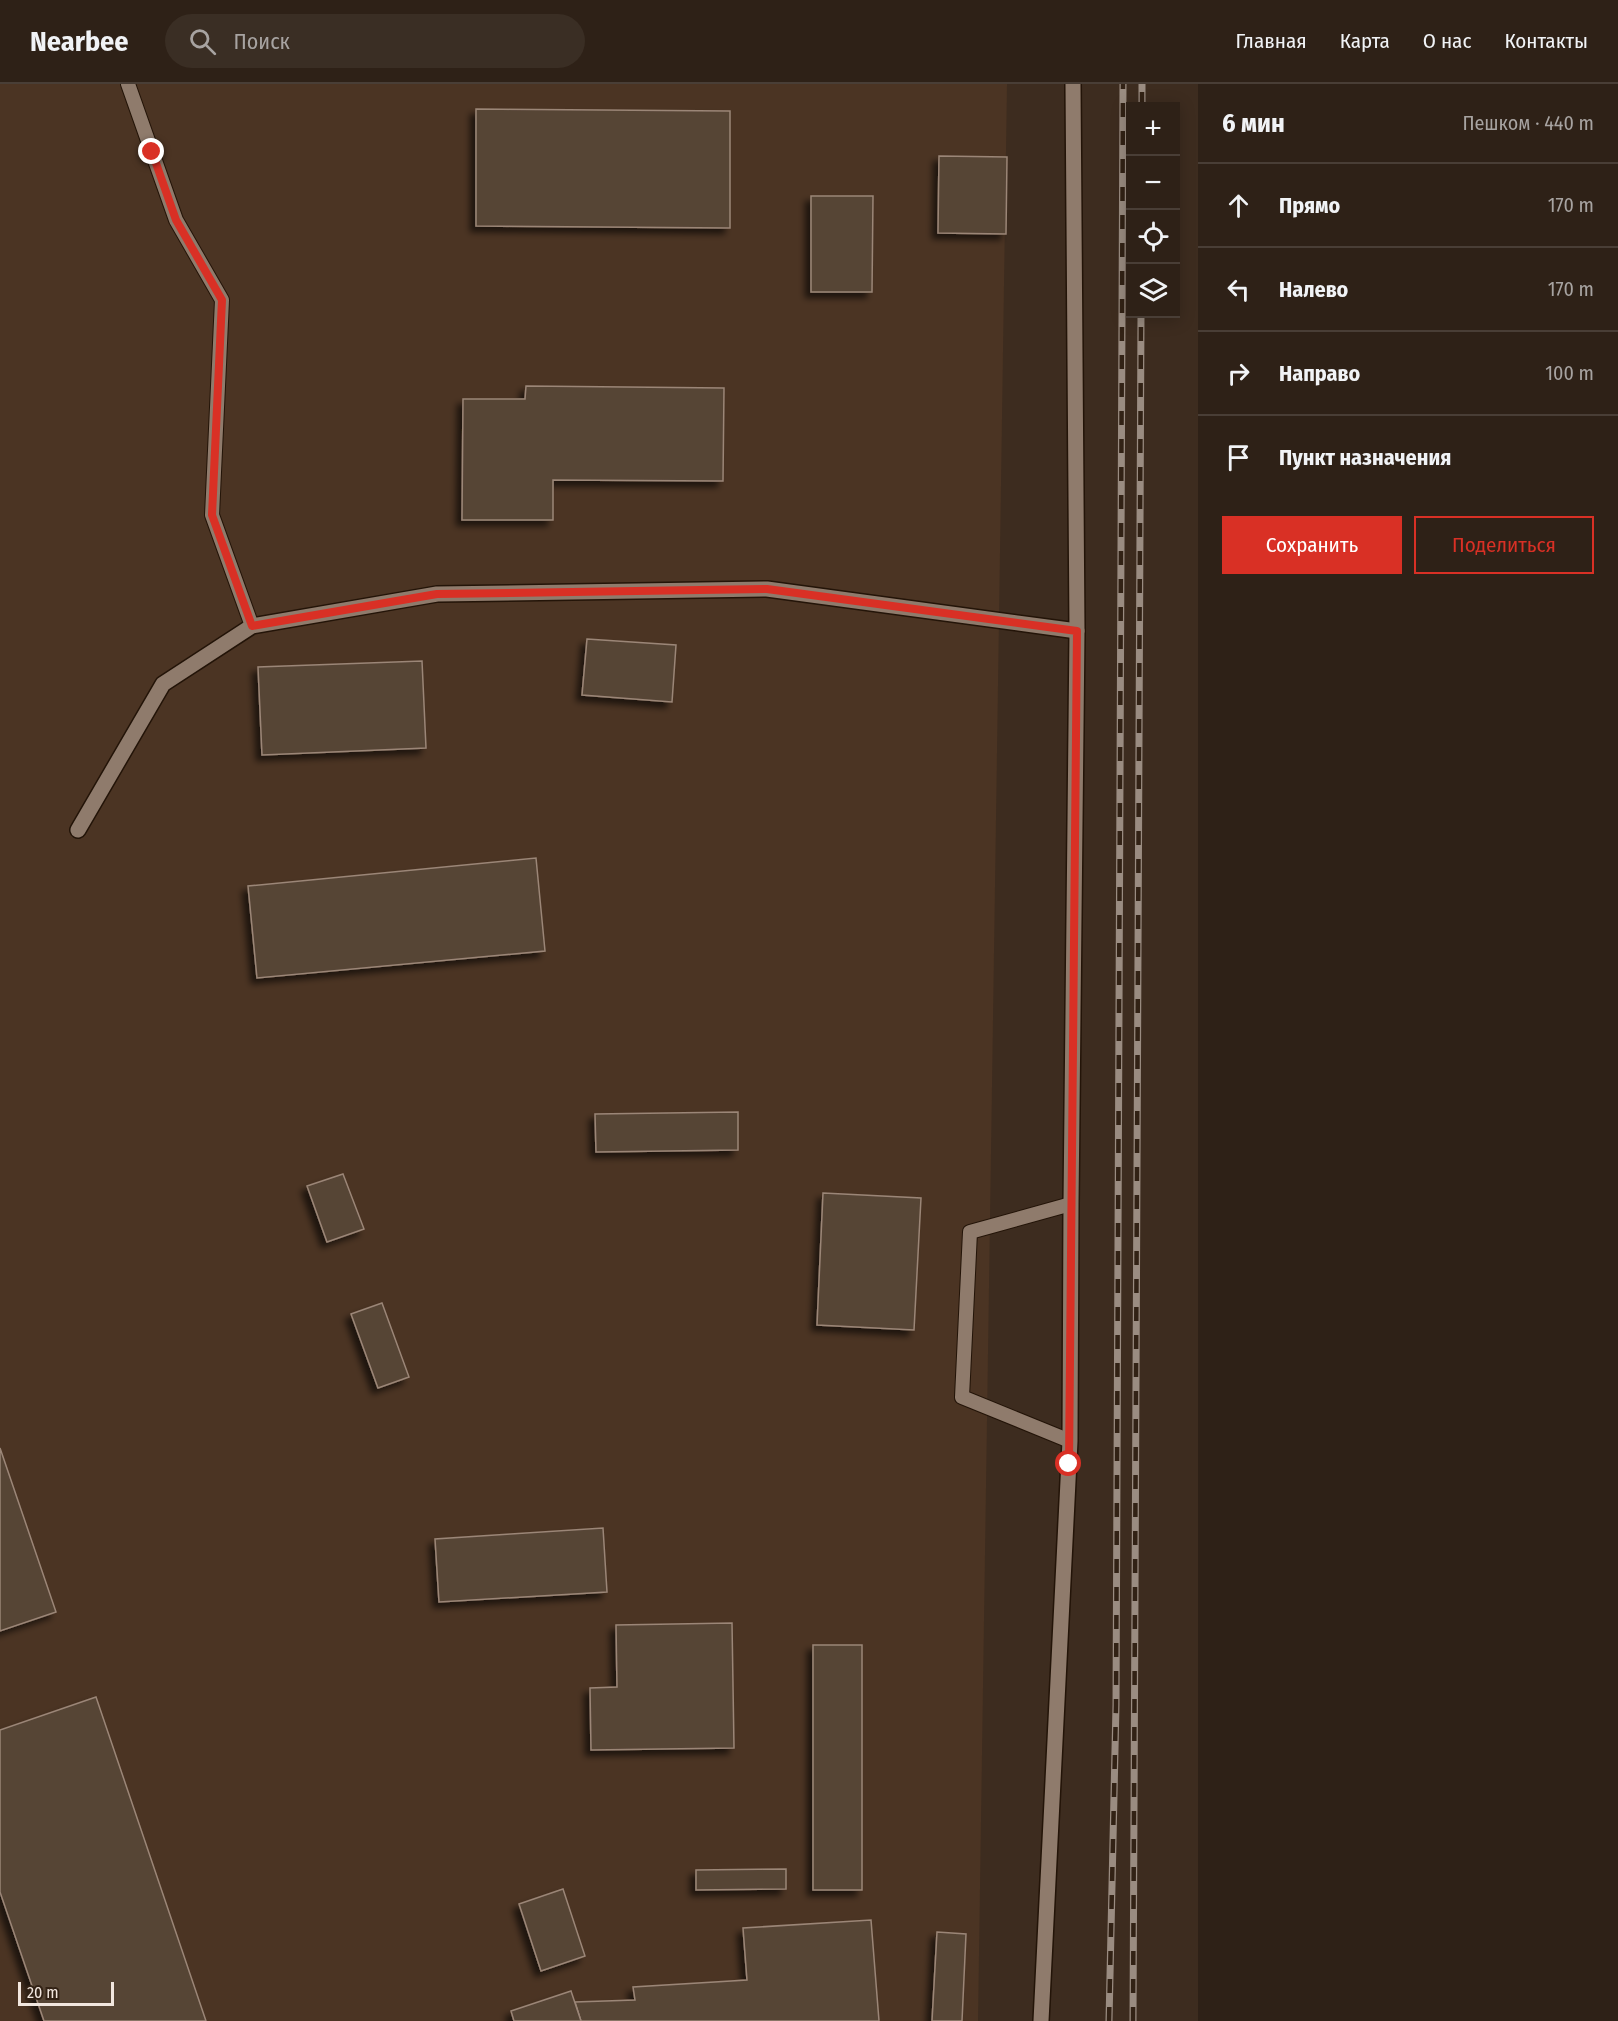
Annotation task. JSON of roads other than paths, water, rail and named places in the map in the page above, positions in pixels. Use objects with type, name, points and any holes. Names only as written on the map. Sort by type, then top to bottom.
[{"type":"street","points":[[1041,2021],[1070,1441],[1077,631],[1073,84]]},
{"type":"street","points":[[78,830],[163,684],[252,626],[437,594],[767,589],[1077,631]]},
{"type":"lane","points":[[128,84],[176,220],[222,300],[212,515],[252,626]]},
{"type":"lane","points":[[1070,1441],[962,1397],[970,1232],[1071,1204]]},
{"type":"railway","points":[[1109,2021],[1116,1705],[1123,84]]},
{"type":"railway","points":[[1142,84],[1142,102]]},
{"type":"railway","points":[[1133,2021],[1141,318]]}]
